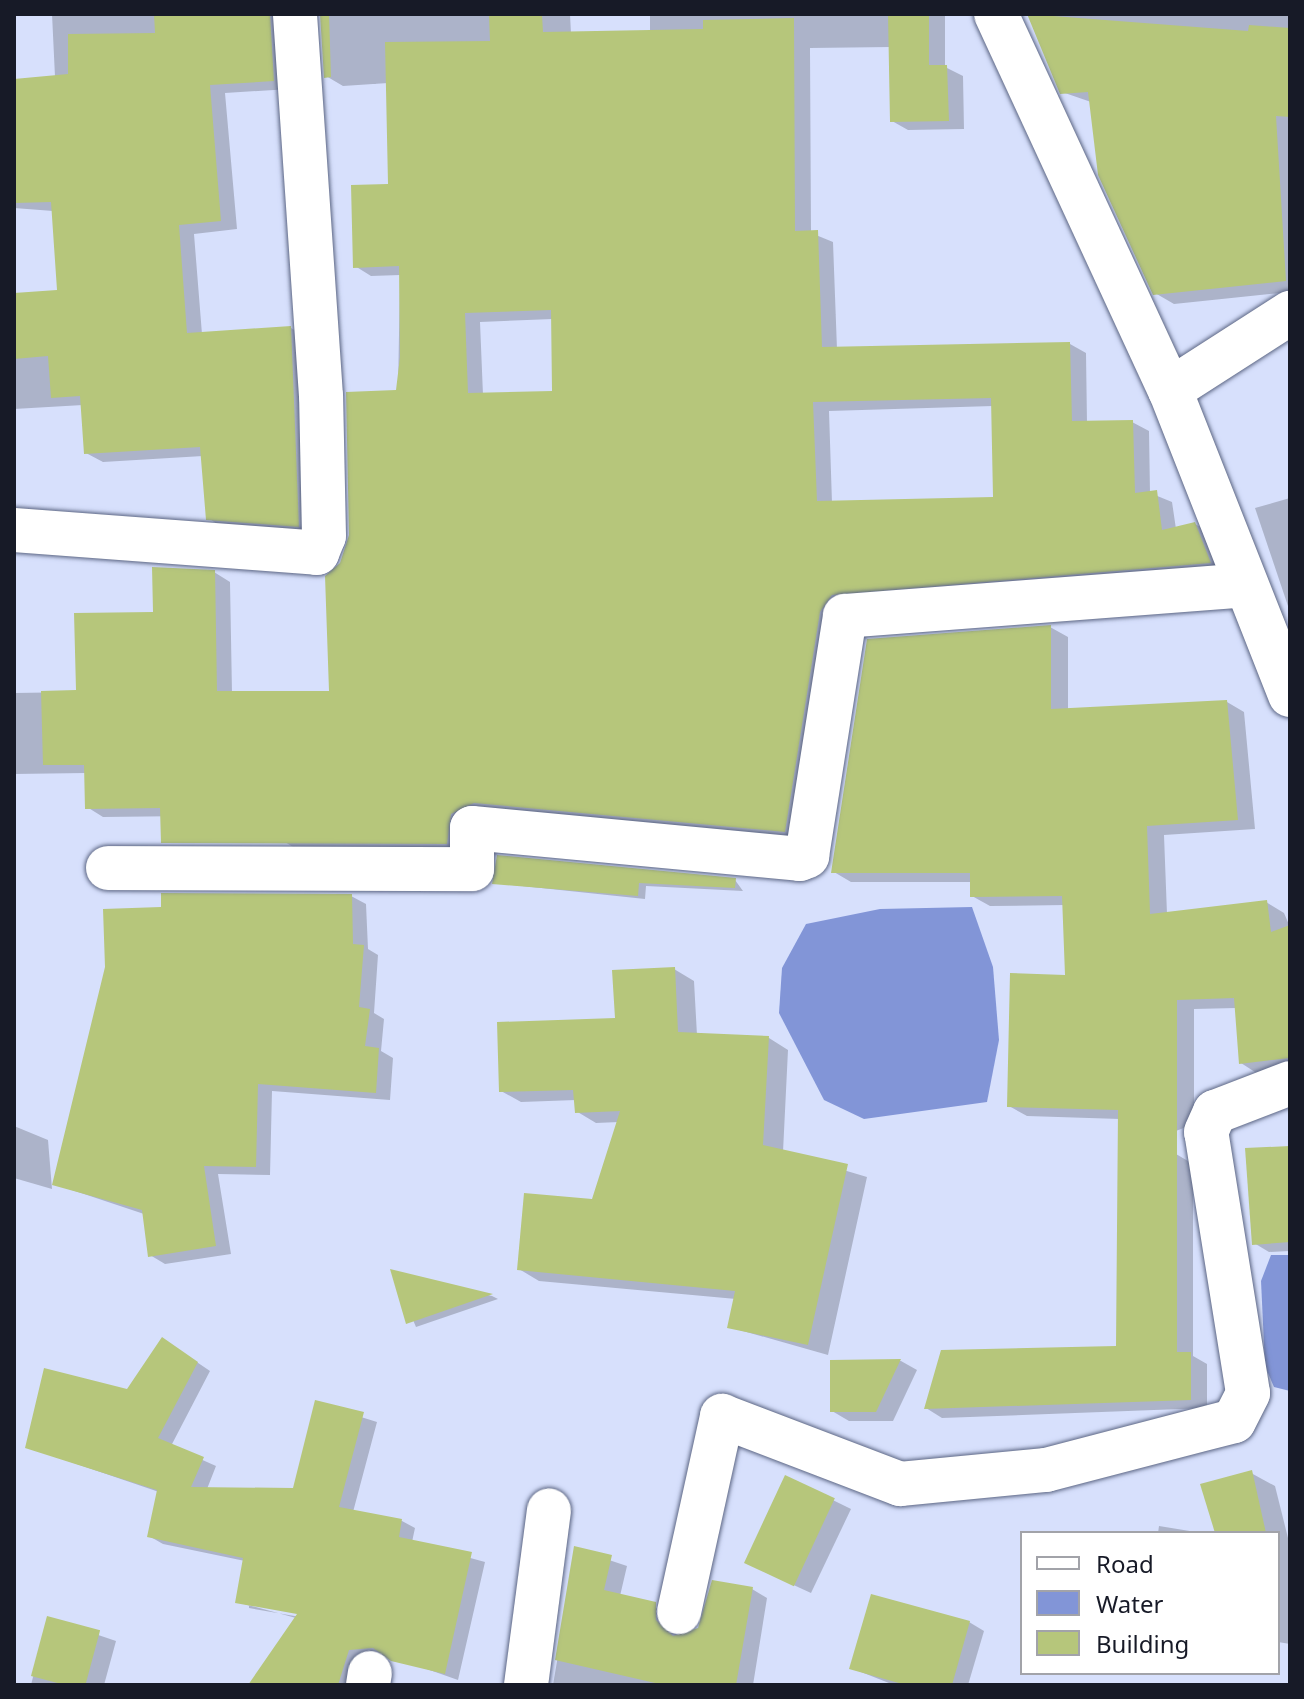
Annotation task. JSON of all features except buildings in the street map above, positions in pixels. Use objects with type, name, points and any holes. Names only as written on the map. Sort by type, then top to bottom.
[{"type":"street","points":[[14,530],[317,553],[324,536],[321,396],[295,14]]},
{"type":"street","points":[[996,14],[1170,390],[1290,695]]},
{"type":"street","points":[[1170,390],[1290,313]]},
{"type":"street","points":[[108,868],[472,869],[472,828],[800,859],[807,856],[845,616],[1246,585]]},
{"type":"street","points":[[679,1612],[722,1416],[900,1484],[1046,1470],[1234,1421],[1248,1393],[1206,1132],[1215,1112],[1290,1083]]},
{"type":"street","points":[[526,1685],[549,1511]]},
{"type":"water","points":[[972,907],[993,967],[999,1040],[987,1102],[864,1119],[824,1100],[779,1013],[782,968],[806,924],[880,909]]},
{"type":"water","points":[[1271,1255],[1290,1255],[1290,1391],[1274,1387],[1265,1366],[1261,1281]]}]
